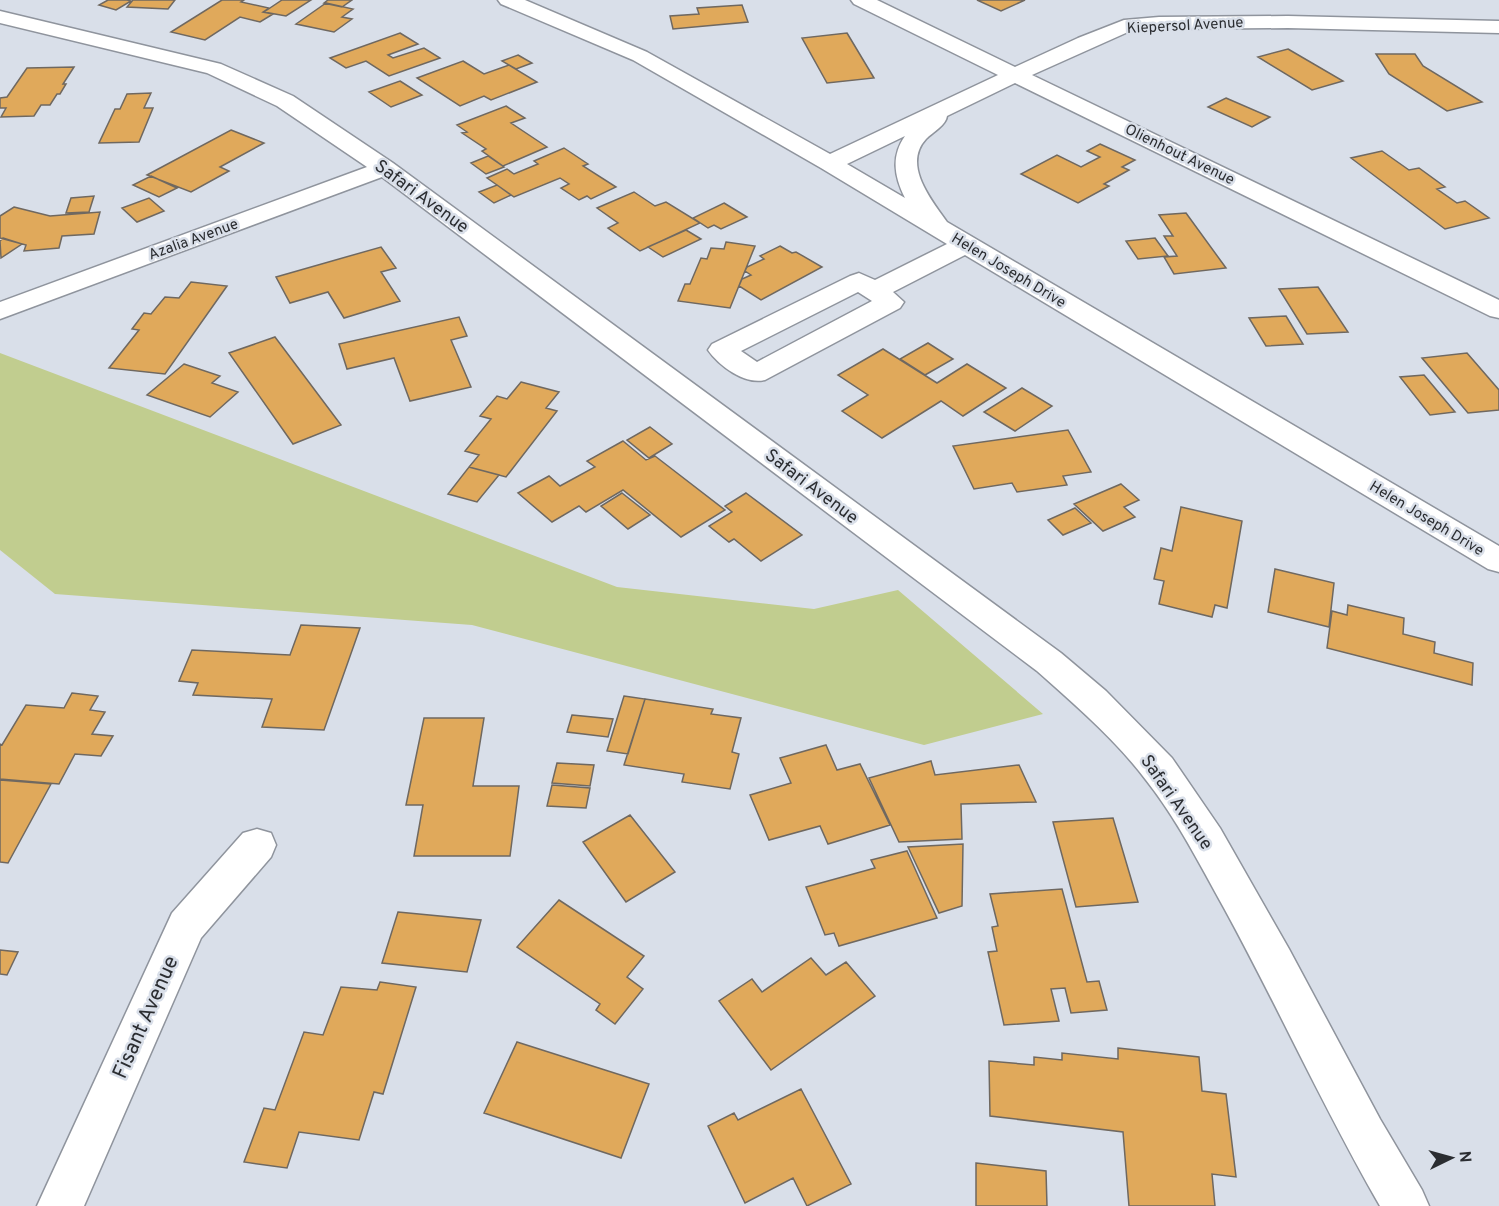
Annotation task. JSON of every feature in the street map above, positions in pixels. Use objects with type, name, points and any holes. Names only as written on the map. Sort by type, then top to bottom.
[{"type":"street","name":"Helen Joseph Drive","points":[[508,0],[640,56],[829,163],[1499,561]]},
{"type":"street","name":"Olienhout Avenue","points":[[861,0],[1499,310]]},
{"type":"street","points":[[1279,0],[1288,22]]},
{"type":"street","name":"Safari Avenue","points":[[0,17],[214,68],[285,101],[385,168],[1049,662],[1094,701],[1158,769],[1206,839],[1275,962],[1364,1135],[1406,1206]]},
{"type":"street","name":"Kiepersol Avenue","points":[[829,163],[1015,74],[1124,26],[1169,23],[1288,22],[1499,27]]},
{"type":"street","points":[[940,230],[917,201],[911,186],[907,156],[911,143],[947,107]]},
{"type":"street","name":"Azalia Avenue","points":[[0,311],[385,168]]},
{"type":"street","points":[[874,291],[966,244]]},
{"type":"street","points":[[859,281],[874,291],[891,302],[755,374],[722,350],[859,281]]},
{"type":"street","name":"Fisant Avenue","points":[[60,1206],[186,926],[257,845]]},
{"type":"green space","points":[[0,353],[617,587],[814,609],[898,590],[1043,714],[924,745],[472,625],[55,594],[0,550]]},
{"type":"building","points":[[108,0],[131,1],[116,10],[99,5]]},
{"type":"building","points":[[133,0],[175,0],[168,9],[127,7]]},
{"type":"building","points":[[222,0],[244,0],[241,2],[269,8],[263,12],[273,14],[260,22],[240,17],[205,40],[171,32]]},
{"type":"building","points":[[282,0],[311,0],[286,16],[264,12]]},
{"type":"building","points":[[328,0],[352,0],[342,7],[324,3]]},
{"type":"building","points":[[977,0],[1025,0],[1001,11]]},
{"type":"building","points":[[326,3],[353,9],[342,17],[352,19],[334,32],[296,24]]},
{"type":"building","points":[[742,5],[748,22],[673,29],[670,16],[699,14],[697,8]]},
{"type":"building","points":[[400,33],[418,44],[388,55],[393,58],[424,48],[440,58],[389,76],[366,61],[346,68],[330,58]]},
{"type":"building","points":[[847,33],[874,78],[827,83],[802,38]]},
{"type":"building","points":[[1288,49],[1343,81],[1312,90],[1258,57]]},
{"type":"building","points":[[1376,54],[1415,54],[1423,66],[1482,102],[1447,111],[1389,74]]},
{"type":"building","points":[[518,55],[532,63],[516,69],[502,61]]},
{"type":"building","points":[[463,61],[484,74],[509,65],[537,82],[491,100],[484,96],[460,106],[417,78]]},
{"type":"building","points":[[74,67],[63,84],[66,84],[60,94],[57,94],[50,105],[41,105],[34,116],[1,117],[6,108],[0,108],[0,98],[7,97],[27,68]]},
{"type":"building","points":[[400,81],[422,95],[391,107],[369,92]]},
{"type":"building","points":[[151,93],[144,108],[153,108],[139,142],[99,143],[115,109],[120,109],[127,94]]},
{"type":"building","points":[[1226,98],[1270,117],[1252,127],[1208,107]]},
{"type":"building","points":[[506,106],[525,118],[511,123],[547,147],[503,166],[482,151],[486,149],[462,133],[467,132],[457,125]]},
{"type":"building","points":[[231,130],[264,143],[220,167],[229,171],[191,192],[147,175]]},
{"type":"building","points":[[1100,144],[1135,160],[1122,167],[1129,170],[1104,184],[1109,186],[1078,203],[1021,174],[1057,155],[1081,167],[1100,157],[1087,151]]},
{"type":"building","points":[[564,148],[588,164],[583,166],[616,187],[591,199],[587,196],[579,200],[561,188],[569,184],[560,178],[514,197],[487,178],[507,169],[514,174],[538,164],[534,161]]},
{"type":"building","points":[[1382,151],[1409,170],[1419,168],[1445,187],[1437,189],[1457,203],[1465,201],[1489,218],[1445,229],[1351,158]]},
{"type":"building","points":[[488,156],[504,167],[486,174],[471,163]]},
{"type":"building","points":[[151,176],[177,188],[159,197],[133,185]]},
{"type":"building","points":[[497,185],[511,195],[494,203],[479,192]]},
{"type":"building","points":[[634,192],[655,206],[666,202],[700,223],[640,251],[608,228],[618,223],[597,208]]},
{"type":"building","points":[[94,196],[89,212],[66,213],[71,198]]},
{"type":"building","points":[[149,198],[164,211],[137,222],[122,208]]},
{"type":"building","points":[[724,203],[747,217],[721,229],[714,225],[708,228],[693,218]]},
{"type":"building","points":[[14,207],[50,216],[100,212],[94,234],[62,236],[59,248],[24,251],[26,245],[0,238],[0,216]]},
{"type":"building","points":[[1186,213],[1226,268],[1174,274],[1164,257],[1177,256],[1164,236],[1173,236],[1159,215]]},
{"type":"building","points":[[686,230],[701,239],[663,257],[648,247]]},
{"type":"building","points":[[3,238],[22,244],[1,258],[0,241]]},
{"type":"building","points":[[1155,238],[1168,256],[1138,259],[1126,241]]},
{"type":"building","points":[[726,242],[755,246],[730,308],[678,301],[685,284],[690,284],[701,258],[707,259],[711,248],[724,249]]},
{"type":"building","points":[[780,246],[822,267],[761,300],[739,286],[742,279],[751,275],[745,271],[747,267],[764,259],[760,256]]},
{"type":"building","points":[[381,247],[396,268],[381,272],[400,301],[344,318],[328,292],[290,303],[276,277]]},
{"type":"building","points":[[191,282],[227,286],[165,374],[109,368],[139,330],[132,329],[144,313],[151,314],[165,297],[179,298]]},
{"type":"building","points":[[1318,287],[1348,332],[1307,334],[1279,289]]},
{"type":"building","points":[[1286,316],[1303,344],[1266,346],[1249,318]]},
{"type":"building","points":[[459,317],[467,336],[451,340],[471,387],[410,401],[394,358],[347,369],[339,344]]},
{"type":"building","points":[[275,337],[341,425],[293,444],[229,353]]},
{"type":"building","points":[[928,343],[953,359],[925,375],[900,359]]},
{"type":"building","points":[[883,349],[937,383],[967,364],[1006,388],[963,416],[941,401],[882,438],[842,411],[868,395],[838,375]]},
{"type":"building","points":[[1467,353],[1499,390],[1499,410],[1468,413],[1422,358]]},
{"type":"building","points":[[184,364],[220,376],[212,383],[238,392],[210,417],[147,395]]},
{"type":"building","points":[[1424,375],[1455,412],[1430,415],[1400,377]]},
{"type":"building","points":[[521,382],[559,392],[546,408],[557,411],[506,477],[469,467],[479,455],[465,451],[491,419],[480,416],[497,396],[507,399]]},
{"type":"building","points":[[1022,388],[1052,406],[1015,431],[984,412]]},
{"type":"building","points":[[650,427],[672,444],[649,458],[627,440]]},
{"type":"building","points":[[1068,430],[1091,472],[1063,476],[1067,485],[1017,492],[1012,483],[974,489],[953,446]]},
{"type":"building","points":[[623,441],[646,460],[655,456],[725,510],[681,537],[623,490],[586,512],[579,506],[552,522],[518,493],[549,476],[560,486],[595,467],[587,461]]},
{"type":"building","points":[[469,467],[499,475],[477,502],[448,494]]},
{"type":"building","points":[[1121,484],[1139,500],[1124,507],[1135,517],[1103,531],[1074,504]]},
{"type":"building","points":[[622,493],[650,515],[628,529],[601,506]]},
{"type":"building","points":[[746,493],[802,535],[761,561],[734,539],[729,542],[709,526],[732,512],[725,506]]},
{"type":"building","points":[[1181,507],[1242,521],[1227,608],[1215,605],[1212,617],[1159,604],[1164,581],[1154,579],[1161,548],[1172,551]]},
{"type":"building","points":[[1075,508],[1091,523],[1063,535],[1048,520]]},
{"type":"building","points":[[1275,569],[1334,583],[1329,627],[1268,612]]},
{"type":"building","points":[[1348,605],[1404,618],[1403,634],[1435,642],[1434,653],[1473,663],[1472,685],[1327,648],[1332,611],[1347,615]]},
{"type":"building","points":[[301,625],[360,628],[324,730],[262,727],[272,699],[193,695],[198,683],[179,681],[192,650],[290,655]]},
{"type":"building","points":[[72,693],[98,696],[90,710],[105,712],[92,734],[113,736],[101,756],[75,754],[59,784],[0,779],[0,744],[2,745],[26,705],[64,708]]},
{"type":"building","points":[[624,696],[645,699],[628,754],[607,751]]},
{"type":"building","points":[[645,699],[713,709],[711,714],[741,718],[732,752],[739,754],[730,789],[682,782],[684,774],[624,765]]},
{"type":"building","points":[[572,715],[613,719],[608,737],[567,732]]},
{"type":"building","points":[[424,718],[484,718],[473,786],[519,786],[510,856],[414,856],[423,805],[406,805]]},
{"type":"building","points":[[826,745],[837,770],[860,764],[890,825],[828,844],[820,826],[769,840],[750,795],[791,783],[780,758]]},
{"type":"building","points":[[931,761],[935,775],[1019,765],[1036,802],[961,804],[962,839],[899,842],[869,778]]},
{"type":"building","points":[[557,763],[594,765],[590,786],[552,783]]},
{"type":"building","points":[[0,780],[51,784],[8,863],[0,862]]},
{"type":"building","points":[[552,785],[590,788],[586,808],[547,806]]},
{"type":"building","points":[[630,815],[675,872],[626,902],[583,842]]},
{"type":"building","points":[[1113,818],[1138,902],[1076,907],[1053,822]]},
{"type":"building","points":[[963,844],[962,906],[939,913],[908,847]]},
{"type":"building","points":[[907,851],[937,918],[839,946],[834,933],[825,935],[806,887],[875,868],[871,860]]},
{"type":"building","points":[[1062,889],[1087,982],[1099,981],[1107,1010],[1071,1013],[1065,988],[1051,989],[1059,1021],[1004,1025],[988,952],[997,951],[992,927],[998,926],[990,894]]},
{"type":"building","points":[[559,900],[644,956],[627,977],[643,989],[615,1024],[596,1010],[600,1004],[517,947]]},
{"type":"building","points":[[398,912],[481,920],[467,972],[382,963]]},
{"type":"building","points":[[0,950],[18,952],[7,975],[0,974]]},
{"type":"building","points":[[811,958],[826,975],[846,962],[875,996],[771,1070],[719,1001],[752,979],[762,992]]},
{"type":"building","points":[[380,982],[416,987],[383,1094],[374,1092],[359,1140],[299,1132],[287,1168],[244,1162],[264,1108],[275,1110],[304,1032],[323,1035],[341,987],[377,990]]},
{"type":"building","points":[[517,1042],[649,1084],[621,1158],[484,1113]]},
{"type":"building","points":[[1118,1048],[1199,1057],[1202,1091],[1226,1094],[1236,1177],[1212,1174],[1215,1206],[1129,1206],[1123,1132],[990,1116],[989,1061],[1034,1065],[1034,1057],[1062,1060],[1062,1053],[1118,1059]]},
{"type":"building","points":[[801,1089],[851,1184],[807,1206],[793,1178],[745,1203],[708,1126],[734,1113],[738,1120]]},
{"type":"building","points":[[976,1163],[1046,1171],[1047,1206],[976,1206]]}]
